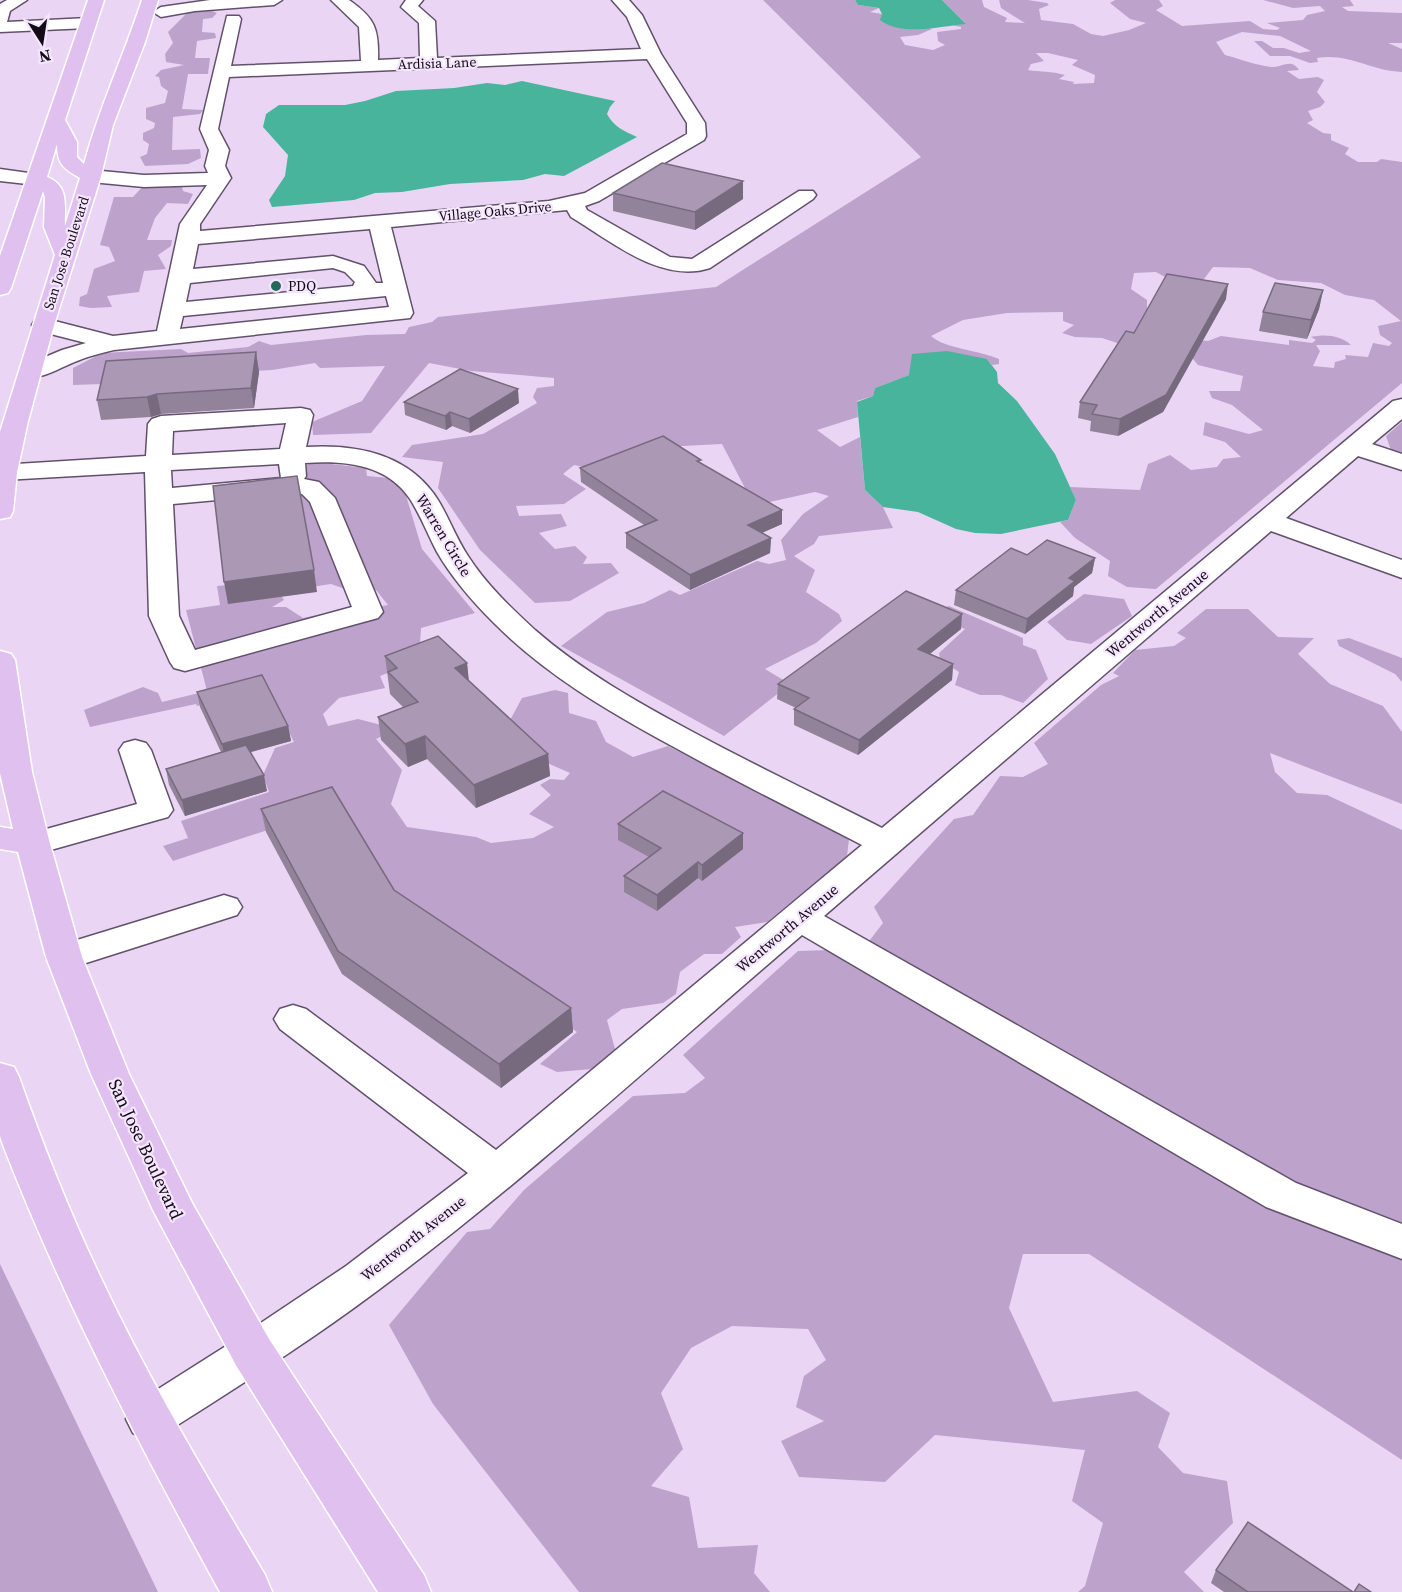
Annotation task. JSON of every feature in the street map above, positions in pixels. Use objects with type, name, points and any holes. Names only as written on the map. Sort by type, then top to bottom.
[{"type":"main road","points":[[0,288],[96,0]]},
{"type":"main road","name":"San Jose Boulevard","points":[[0,511],[2,472],[15,421],[91,176],[104,125],[137,42],[158,4]]},
{"type":"main road","points":[[55,118],[67,142],[67,157],[70,164],[91,176]]},
{"type":"main road","points":[[34,186],[46,183],[53,192],[57,202],[54,224],[65,257]]},
{"type":"main road","name":"San Jose Boulevard","points":[[0,660],[16,772],[17,841],[110,1074],[169,1200],[253,1353],[406,1592]]},
{"type":"main road","points":[[0,1077],[11,1113],[66,1248],[149,1419],[247,1592]]},
{"type":"street","points":[[0,20],[2,9],[19,0]]},
{"type":"street","points":[[158,4],[206,6],[274,0]]},
{"type":"street","points":[[339,0],[365,19],[370,31],[369,60]]},
{"type":"street","points":[[415,0],[409,7],[427,21],[429,64]]},
{"type":"street","name":"Village Oaks Drive","points":[[189,238],[574,203],[592,197],[697,136],[696,123],[652,54],[634,15],[620,0]]},
{"type":"street","points":[[167,337],[189,238],[190,224],[218,172],[219,150],[209,129],[233,19],[255,2]]},
{"type":"street","points":[[206,6],[219,9],[233,19]]},
{"type":"street","points":[[0,27],[88,23]]},
{"type":"street","name":"Ardisia Lane","points":[[223,64],[369,60],[429,64],[652,54]]},
{"type":"street","points":[[97,153],[126,168],[218,172]]},
{"type":"street","points":[[91,176],[144,181],[218,172]]},
{"type":"street","points":[[0,175],[34,186]]},
{"type":"street","points":[[0,188],[34,186]]},
{"type":"street","points":[[574,203],[578,213],[665,263],[693,266],[702,263],[806,195]]},
{"type":"street","points":[[32,371],[70,355],[112,343],[402,313],[379,222]]},
{"type":"street","points":[[180,277],[333,262],[348,265],[362,274],[366,282],[361,291]]},
{"type":"street","points":[[173,310],[396,288]]},
{"type":"street","points":[[44,325],[112,343]]},
{"type":"street","name":"Wentworth Avenue","points":[[149,1419],[253,1353],[360,1279],[497,1173],[1402,406]]},
{"type":"street","points":[[160,497],[294,485],[310,488],[322,498],[368,612],[185,662],[164,616],[158,463],[161,424],[301,415],[291,456],[294,485]]},
{"type":"street","points":[[1355,447],[1402,462]]},
{"type":"street","name":"Warren Circle","points":[[2,472],[291,456],[349,455],[378,460],[393,467],[410,481],[422,496],[455,557],[485,598],[553,659],[629,710],[735,768],[887,844]]},
{"type":"street","points":[[1268,521],[1402,570]]},
{"type":"street","points":[[17,841],[156,810],[135,750]]},
{"type":"street","points":[[64,957],[224,907]]},
{"type":"street","points":[[800,918],[1281,1195],[1402,1242]]},
{"type":"street","points":[[293,1019],[497,1173]]},
{"type":"shaded area","points":[[763,0],[855,0],[858,5],[879,8],[870,12],[882,14],[884,23],[905,29],[926,27],[932,29],[918,35],[900,37],[905,45],[933,50],[945,45],[938,41],[937,32],[961,29],[961,27],[951,25],[965,23],[942,0],[982,0],[984,7],[1007,18],[1005,22],[1025,23],[1001,8],[999,0],[1028,0],[1047,3],[1049,5],[1039,9],[1041,20],[1073,24],[1091,34],[1103,36],[1146,23],[1130,19],[1110,3],[1115,0],[1159,0],[1163,6],[1156,10],[1182,26],[1250,21],[1263,29],[1277,30],[1280,28],[1267,23],[1303,20],[1307,15],[1325,11],[1320,6],[1293,8],[1263,0],[1350,0],[1354,6],[1342,7],[1348,11],[1402,13],[1402,43],[1388,43],[1402,49],[1402,72],[1380,69],[1340,58],[1317,58],[1318,62],[1310,63],[1290,56],[1270,56],[1254,41],[1262,41],[1273,48],[1284,48],[1299,53],[1311,51],[1280,36],[1242,32],[1216,42],[1225,55],[1273,67],[1293,64],[1299,70],[1287,71],[1299,79],[1318,77],[1324,80],[1317,92],[1325,102],[1320,107],[1308,111],[1313,120],[1307,123],[1323,133],[1331,134],[1331,140],[1349,148],[1345,154],[1358,162],[1377,162],[1381,159],[1402,162],[1402,383],[1156,589],[1127,587],[1108,576],[1110,561],[1075,538],[1060,522],[1068,520],[1076,500],[1070,487],[1140,490],[1148,464],[1170,455],[1191,470],[1217,467],[1223,459],[1241,457],[1225,442],[1203,435],[1205,422],[1249,434],[1263,430],[1232,405],[1212,398],[1209,391],[1240,391],[1243,376],[1198,365],[1193,359],[1141,351],[1102,338],[1075,337],[1062,333],[1074,325],[1063,321],[1063,312],[1007,313],[963,320],[931,336],[953,347],[999,359],[999,364],[992,365],[987,359],[909,375],[875,388],[873,396],[857,401],[858,417],[817,430],[840,447],[860,437],[865,490],[883,507],[893,528],[819,536],[814,544],[794,556],[815,570],[806,592],[839,614],[842,621],[816,643],[765,669],[790,684],[724,736],[561,646],[607,612],[644,603],[670,590],[680,595],[757,561],[769,564],[786,560],[781,540],[803,514],[829,496],[815,492],[765,503],[746,490],[722,444],[663,447],[597,470],[574,465],[563,474],[586,489],[564,504],[516,506],[519,516],[561,514],[567,526],[539,533],[555,549],[575,546],[587,557],[583,564],[611,563],[619,573],[570,601],[535,603],[480,550],[438,488],[443,462],[402,457],[412,445],[483,434],[537,403],[533,397],[537,388],[554,386],[554,378],[471,371],[429,363],[371,433],[313,435],[312,422],[362,401],[385,366],[320,368],[315,363],[272,370],[108,380],[102,384],[73,385],[73,368],[102,353],[181,349],[188,353],[248,347],[259,341],[271,345],[366,335],[405,334],[409,327],[432,322],[438,317],[716,287],[921,157]],"holes":[[[1036,53],[1048,53],[1078,60],[1072,65],[1095,75],[1094,83],[1073,84],[1074,82],[1059,79],[1065,75],[1028,70],[1031,64],[1044,61]],[[1213,267],[1250,268],[1278,280],[1321,283],[1345,295],[1374,300],[1401,321],[1378,326],[1380,335],[1392,343],[1389,346],[1373,343],[1368,357],[1345,355],[1346,359],[1335,362],[1334,368],[1313,366],[1320,351],[1316,345],[1351,345],[1332,336],[1311,337],[1316,340],[1312,343],[1289,340],[1289,345],[1221,336],[1208,341],[1147,334],[1147,300],[1131,289],[1134,273],[1156,272],[1172,281],[1201,283]]]},
{"type":"shaded area","points":[[855,0],[942,0],[966,24],[922,29],[899,28],[880,20],[882,14],[879,8],[858,5]]},
{"type":"shaded area","points":[[207,9],[217,13],[212,18],[203,19],[202,32],[215,33],[216,38],[197,41],[195,58],[210,58],[208,74],[188,74],[182,109],[204,110],[200,114],[173,117],[172,150],[200,149],[201,158],[188,164],[145,166],[140,157],[147,154],[149,144],[143,140],[143,133],[154,128],[155,123],[146,119],[146,108],[165,103],[168,91],[161,86],[159,77],[155,76],[161,70],[184,65],[166,62],[165,54],[173,43],[168,32],[189,11]]},
{"type":"shaded area","points":[[522,81],[615,101],[607,114],[616,125],[637,137],[564,176],[545,174],[523,180],[450,184],[402,192],[375,193],[354,200],[272,207],[269,200],[285,176],[288,155],[263,127],[266,114],[279,105],[345,105],[396,91],[454,88],[487,83],[505,85]]},
{"type":"shaded area","points":[[144,185],[182,186],[183,191],[193,194],[188,204],[167,203],[155,218],[147,240],[172,240],[171,246],[158,255],[166,269],[144,271],[139,292],[107,296],[112,307],[79,306],[80,297],[87,294],[94,269],[115,261],[109,247],[100,245],[114,197],[133,197]]},
{"type":"shaded area","points":[[947,351],[987,359],[997,372],[998,383],[1017,401],[1055,454],[1076,500],[1068,520],[1001,534],[975,533],[956,529],[918,512],[883,507],[865,490],[857,402],[873,396],[875,388],[909,375],[912,354]]},
{"type":"shaded area","points":[[1402,422],[1402,457],[1392,453],[1386,436]]},
{"type":"shaded area","points":[[313,462],[366,468],[367,476],[389,478],[405,492],[422,549],[475,613],[421,628],[419,661],[380,676],[385,688],[339,698],[323,714],[328,726],[358,719],[397,729],[376,739],[402,770],[391,804],[407,827],[476,837],[491,843],[533,838],[554,827],[529,814],[551,795],[540,785],[550,779],[564,780],[570,773],[545,762],[509,722],[522,698],[555,690],[568,693],[569,713],[596,721],[606,742],[633,757],[668,746],[849,839],[847,856],[767,922],[735,927],[741,937],[722,954],[704,954],[680,972],[676,994],[663,1003],[622,1009],[607,1020],[615,1049],[592,1069],[557,1072],[540,1064],[577,1032],[401,910],[338,807],[173,861],[163,846],[188,838],[181,821],[269,792],[263,775],[275,748],[294,742],[266,687],[197,706],[196,704],[90,727],[84,710],[143,687],[158,693],[162,702],[207,691],[186,610],[220,605],[217,586],[272,581],[284,600],[272,607],[286,607],[303,618],[388,605],[376,590],[353,592],[331,584],[305,588],[314,571],[294,472]]},
{"type":"shaded area","points":[[1084,594],[1124,599],[1132,616],[1091,644],[1067,640],[1047,622]]},
{"type":"shaded area","points":[[949,606],[1023,638],[1023,645],[1036,650],[1048,679],[1023,703],[1001,695],[980,695],[955,685],[959,672],[940,660],[939,653],[965,629],[928,614]]},
{"type":"shaded area","points":[[1206,609],[1248,609],[1278,637],[1314,638],[1298,654],[1330,684],[1383,706],[1402,732],[1402,804],[1270,753],[1275,772],[1297,793],[1327,795],[1402,830],[1402,1460],[1089,1254],[1023,1254],[1009,1308],[1053,1402],[1137,1391],[1170,1413],[1158,1447],[1183,1473],[1227,1481],[1233,1523],[1184,1572],[1204,1592],[1078,1592],[1085,1586],[1103,1523],[1072,1501],[1085,1450],[935,1435],[885,1482],[799,1477],[781,1441],[824,1421],[796,1407],[804,1376],[826,1360],[808,1329],[732,1326],[691,1348],[661,1393],[683,1449],[651,1486],[689,1497],[698,1548],[758,1545],[754,1573],[770,1592],[579,1592],[433,1404],[389,1325],[467,1232],[490,1229],[524,1190],[633,1096],[685,1093],[705,1078],[683,1055],[798,951],[863,949],[883,923],[874,907],[954,819],[973,815],[1000,776],[1023,777],[1048,764],[1034,743],[1101,685],[1119,676],[1113,673],[1135,650],[1174,646],[1186,638],[1177,633]]},
{"type":"shaded area","points":[[1349,638],[1402,658],[1402,682],[1395,674],[1339,646],[1337,640]]},
{"type":"shaded area","points":[[0,1264],[158,1592],[0,1592]]},
{"type":"building","points":[[662,163],[743,181],[695,212],[613,193]]},
{"type":"building","points":[[1167,274],[1228,284],[1166,395],[1120,419],[1092,414],[1097,405],[1080,402],[1126,331],[1134,333]]},
{"type":"building","points":[[1275,283],[1323,290],[1311,320],[1263,312]]},
{"type":"building","points":[[256,352],[251,388],[97,400],[106,361]]},
{"type":"building","points":[[460,369],[518,389],[469,419],[450,412],[445,416],[404,402]]},
{"type":"building","points":[[663,436],[701,460],[697,461],[782,510],[748,525],[771,538],[690,575],[626,533],[657,520],[580,468]]},
{"type":"building","points":[[297,476],[314,570],[224,582],[213,486]]},
{"type":"building","points":[[1047,540],[1095,558],[1069,578],[1075,581],[1027,619],[956,590],[1011,548],[1027,555]]},
{"type":"building","points":[[906,591],[962,614],[918,649],[953,664],[859,740],[794,709],[809,698],[778,684]]},
{"type":"building","points":[[438,636],[467,663],[455,668],[548,754],[474,785],[425,736],[405,744],[378,717],[418,702],[388,672],[397,668],[385,656]]},
{"type":"building","points":[[262,675],[288,726],[222,744],[197,692]]},
{"type":"building","points":[[246,745],[264,775],[182,800],[166,769]]},
{"type":"building","points":[[332,787],[394,890],[571,1008],[499,1064],[338,951],[261,809]]},
{"type":"building","points":[[663,791],[743,833],[702,865],[698,862],[657,895],[624,876],[661,848],[618,824]]},
{"type":"building","points":[[1248,1522],[1353,1592],[1248,1592],[1216,1570]]},
{"type":"building","points":[[1359,1584],[1371,1592],[1354,1592]]},
{"type":"place","name":"PDQ","points":[[276,286]]}]
